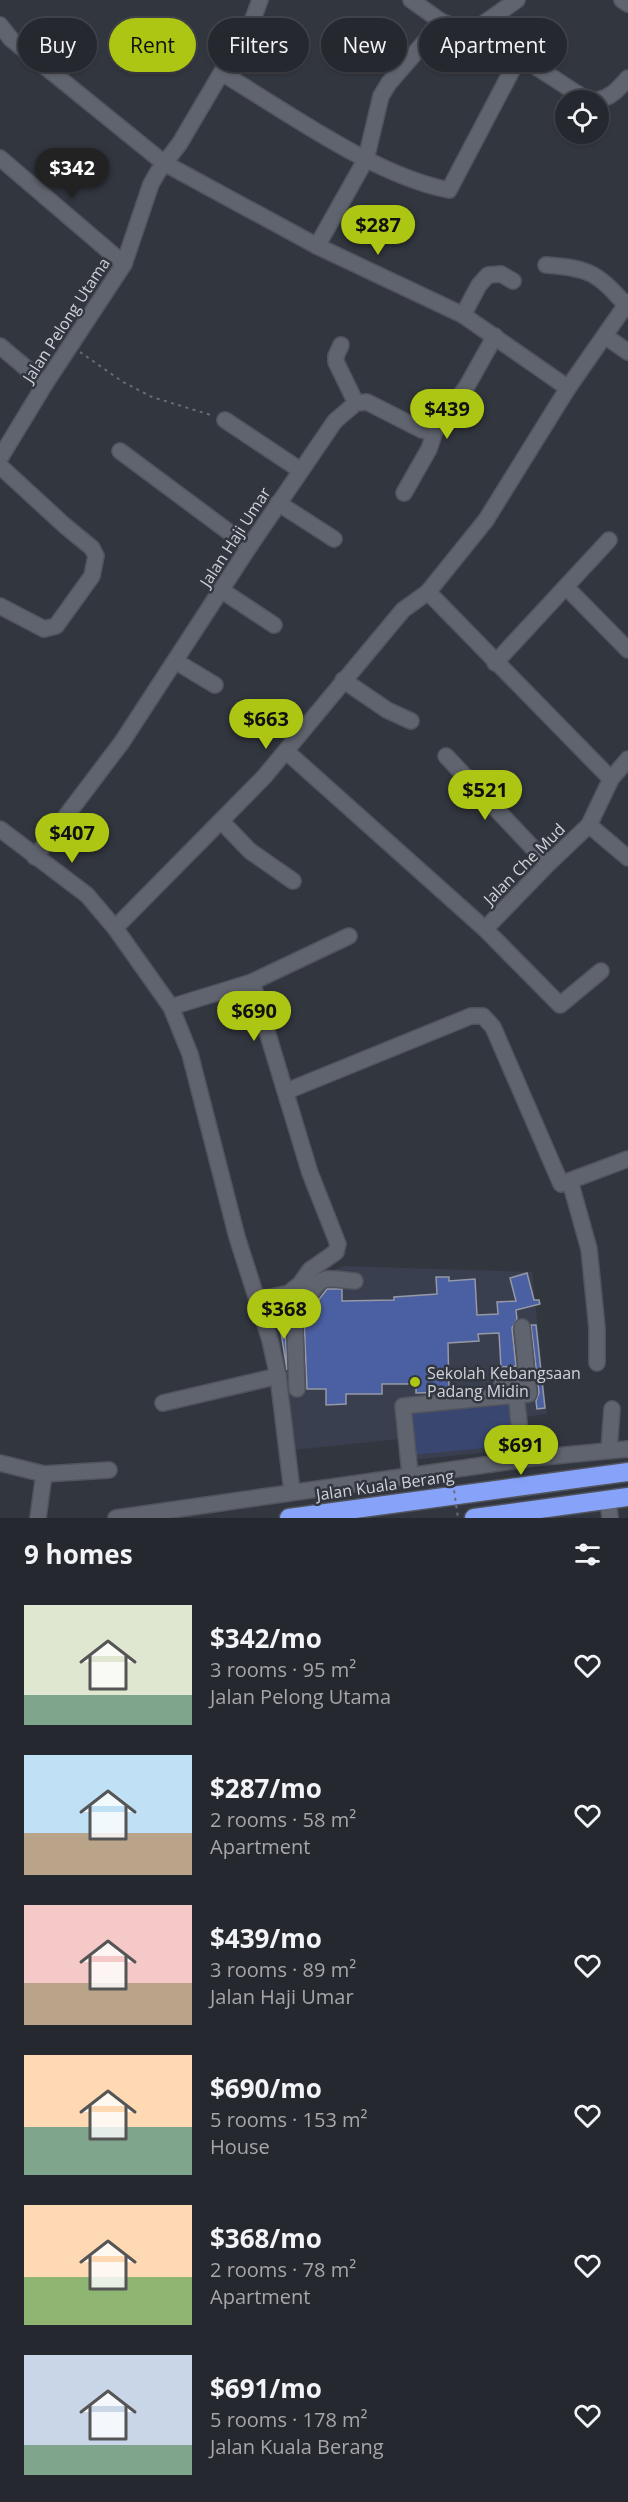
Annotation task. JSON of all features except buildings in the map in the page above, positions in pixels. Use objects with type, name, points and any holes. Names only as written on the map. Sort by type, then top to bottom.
[{"type":"highway","name":"Jalan Kuala Berang","points":[[289,1518],[628,1472]]},
{"type":"highway","points":[[474,1518],[609,1509],[628,1497]]},
{"type":"street","name":"Jalan Pelong Utama","points":[[0,458],[45,384],[124,264],[151,184],[164,162],[180,143],[222,73],[253,19],[260,0]]},
{"type":"street","points":[[411,0],[436,18]]},
{"type":"street","points":[[492,18],[518,0]]},
{"type":"street","points":[[622,0],[628,4]]},
{"type":"street","points":[[0,25],[11,39],[164,162],[317,246],[463,315],[568,388]]},
{"type":"street","points":[[317,246],[366,159],[381,96],[389,83],[419,48]]},
{"type":"street","points":[[222,73],[366,159],[416,181],[449,190],[511,72]]},
{"type":"street","points":[[545,72],[572,90]]},
{"type":"street","points":[[609,96],[628,78]]},
{"type":"street","points":[[0,158],[124,264]]},
{"type":"street","points":[[115,928],[222,822],[287,752],[343,680],[403,610],[428,592],[486,520],[568,388],[627,303],[598,276],[585,269],[546,265]]},
{"type":"street","points":[[463,315],[479,285],[488,275],[501,274],[513,281]]},
{"type":"street","points":[[404,493],[429,449],[436,428],[467,386],[495,336]]},
{"type":"street","points":[[605,336],[628,352]]},
{"type":"street","points":[[341,345],[336,362],[356,403],[367,402],[422,430],[429,431],[436,428]]},
{"type":"street","points":[[0,346],[45,384]]},
{"type":"street","name":"Jalan Haji Umar","points":[[35,857],[122,742],[300,470],[335,421],[356,403]]},
{"type":"street","points":[[225,420],[300,470]]},
{"type":"street","points":[[120,451],[249,547]]},
{"type":"street","points":[[0,465],[92,548],[96,556],[93,576],[56,626],[44,628],[0,606]]},
{"type":"street","points":[[278,503],[334,539]]},
{"type":"street","points":[[495,663],[609,540]]},
{"type":"street","points":[[566,587],[628,650]]},
{"type":"street","points":[[221,590],[274,625]]},
{"type":"street","points":[[428,592],[611,779]]},
{"type":"street","points":[[175,661],[215,686]]},
{"type":"street","points":[[343,680],[387,710],[411,721]]},
{"type":"street","points":[[287,752],[485,929],[561,1005],[601,971]]},
{"type":"street","points":[[446,756],[548,864]]},
{"type":"street","points":[[628,759],[611,779],[589,825],[628,858]]},
{"type":"street","points":[[222,822],[250,851],[293,881]]},
{"type":"street","name":"Jalan Che Mud","points":[[485,929],[589,825]]},
{"type":"street","points":[[0,829],[87,895],[115,928],[171,1007],[190,1054],[237,1237],[278,1376],[292,1491]]},
{"type":"street","points":[[171,1007],[252,982],[350,936]]},
{"type":"street","points":[[252,982],[287,1091],[310,1173],[338,1244],[336,1252],[310,1270],[295,1289],[259,1306]]},
{"type":"street","points":[[287,1091],[471,1016],[483,1016],[493,1027],[561,1184],[628,1159]]},
{"type":"street","points":[[570,1181],[589,1249],[597,1328],[597,1363]]},
{"type":"street","points":[[259,1306],[304,1303],[321,1280],[356,1281]]},
{"type":"street","points":[[294,1305],[297,1389]]},
{"type":"street","points":[[410,1474],[403,1407],[529,1394],[522,1327]]},
{"type":"street","points":[[163,1403],[278,1376]]},
{"type":"street","points":[[502,1382],[528,1379]]},
{"type":"street","points":[[516,1395],[523,1459]]},
{"type":"street","points":[[609,1450],[612,1409]]},
{"type":"street","points":[[116,1518],[196,1512],[292,1491],[523,1459],[628,1449]]},
{"type":"street","points":[[0,1463],[44,1474],[110,1470]]},
{"type":"street","points":[[38,1518],[44,1474]]},
{"type":"path","points":[[70,346],[123,382],[152,397],[225,420]]},
{"type":"path","points":[[453,1483],[458,1518]]},
{"type":"shaded area","name":"Sekolah Kebangsaan Padang Midin","points":[[344,1266],[532,1272],[547,1414],[523,1417],[526,1448],[402,1461],[399,1439],[293,1450],[282,1350],[267,1304],[305,1297],[316,1277]]},
{"type":"shaded area","points":[[510,1401],[514,1445],[412,1455],[407,1412]]},
{"type":"place","name":"Sekolah Kebangsaan Padang Midin","points":[[415,1382]]}]
